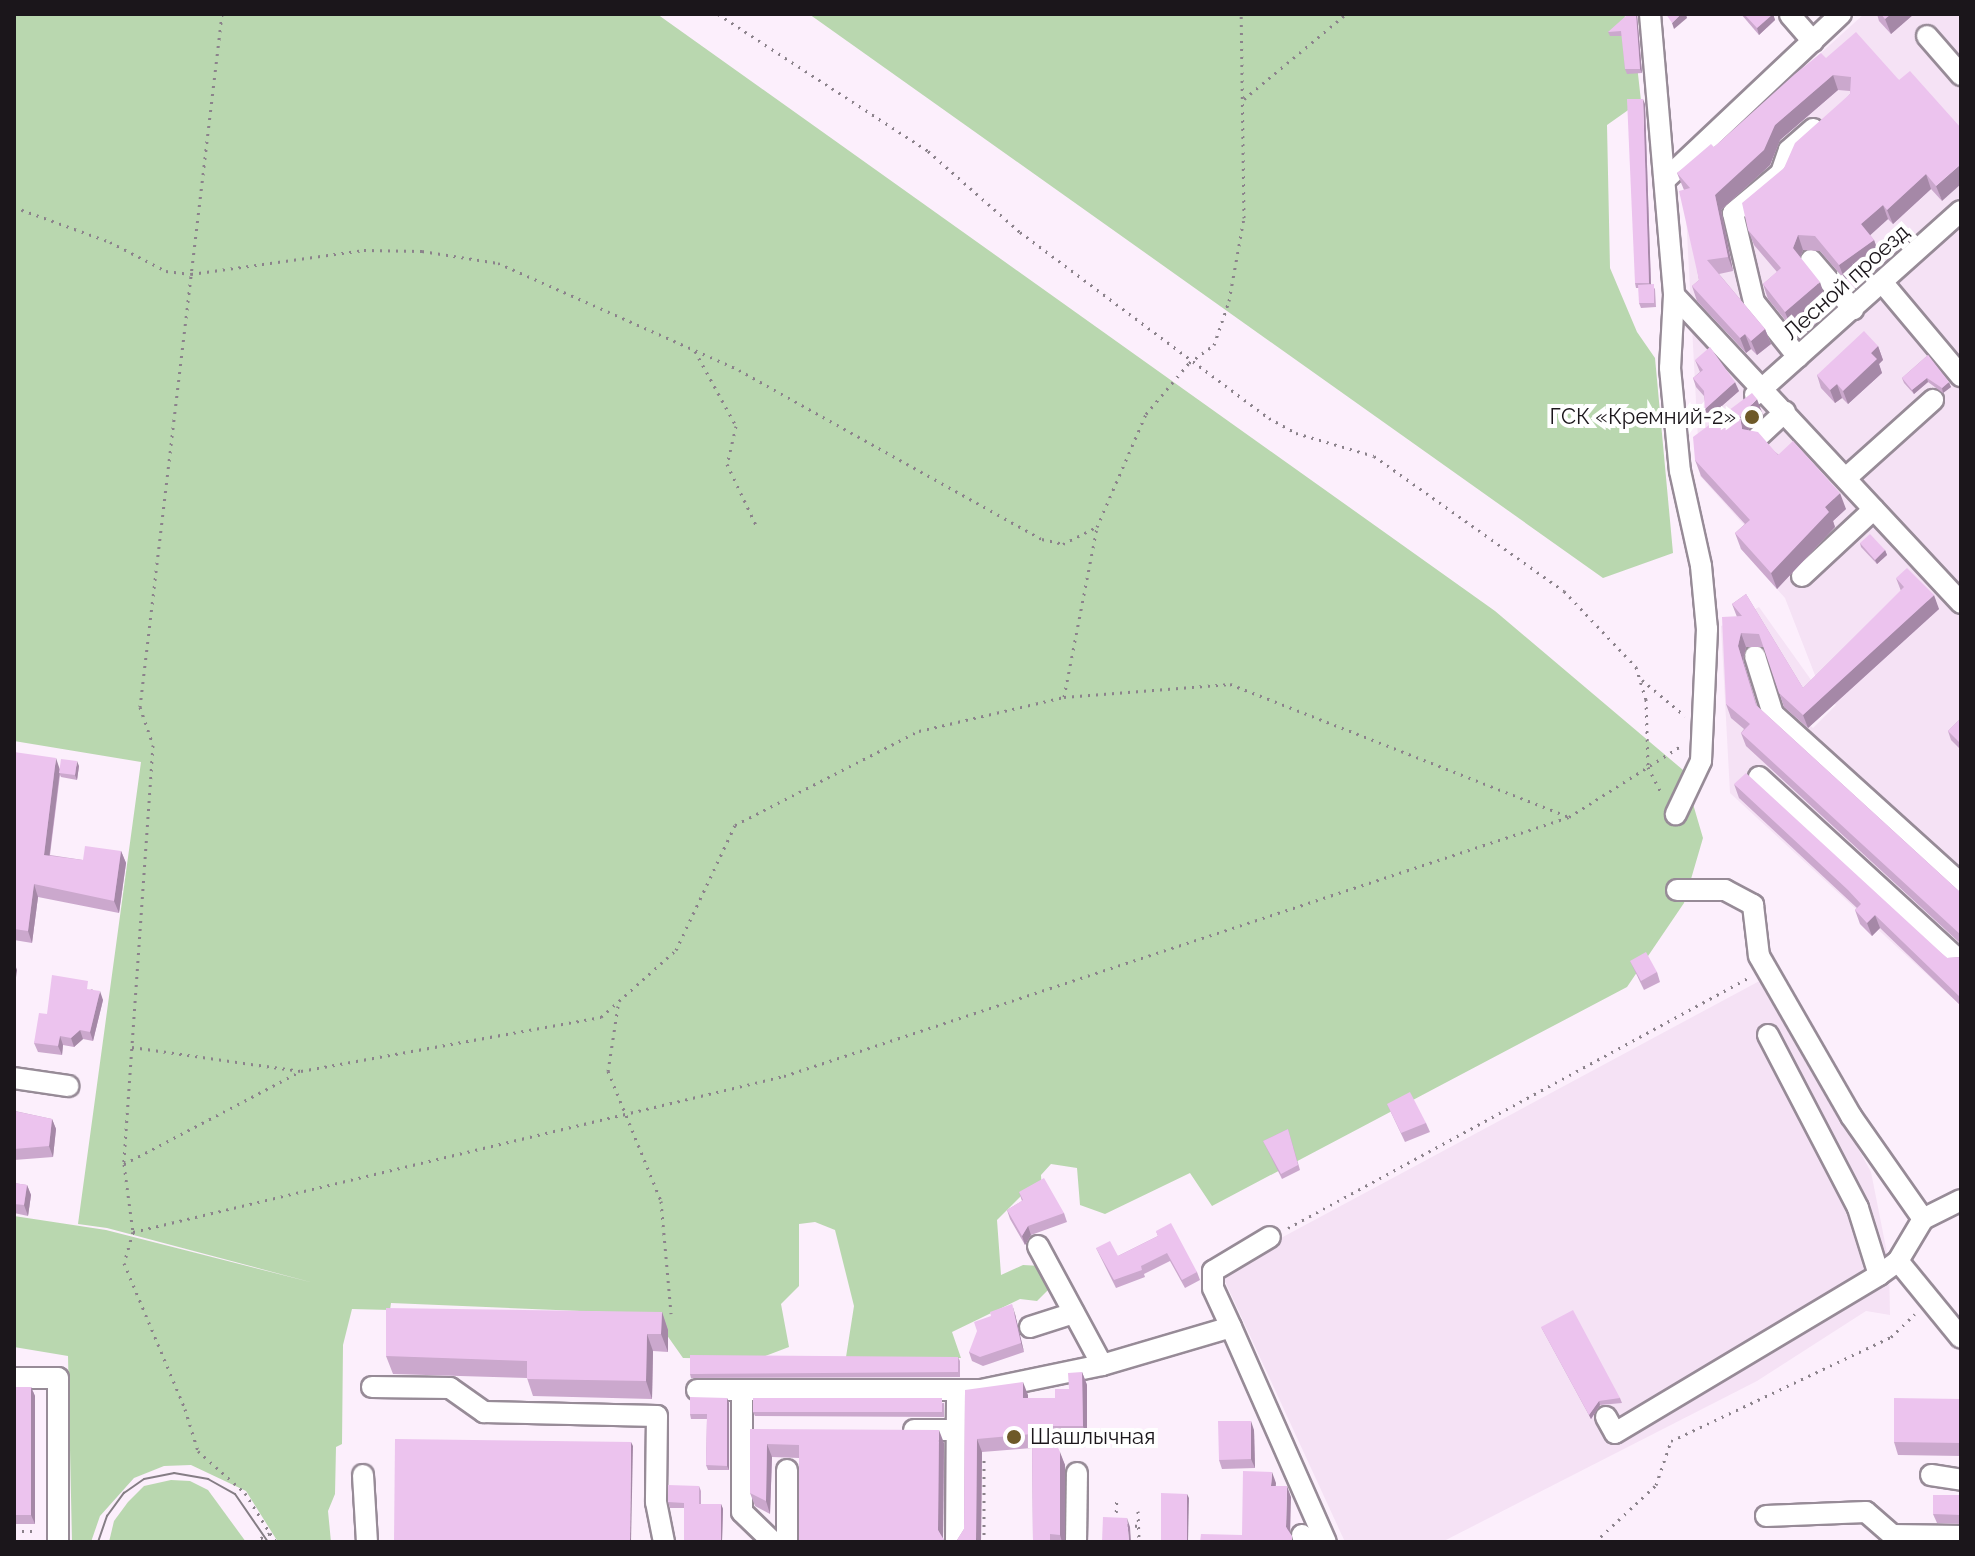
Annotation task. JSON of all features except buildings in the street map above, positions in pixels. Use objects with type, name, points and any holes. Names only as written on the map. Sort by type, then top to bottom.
[{"type":"street","points":[[1650,14],[1667,178],[1666,246],[1674,295],[1673,397],[1707,629],[1701,761],[1676,814]]},
{"type":"street","points":[[1667,178],[1841,14]]},
{"type":"street","points":[[1790,15],[1813,41]]},
{"type":"street","points":[[1927,36],[1961,75]]},
{"type":"street","points":[[1798,357],[1754,302],[1733,213],[1781,173],[1789,150],[1835,110]]},
{"type":"street","name":"Лесной проезд","points":[[1736,412],[1961,211]]},
{"type":"street","points":[[1811,260],[1853,309]]},
{"type":"street","points":[[1882,282],[1961,376]]},
{"type":"street","points":[[1674,295],[1961,603]]},
{"type":"street","points":[[1846,478],[1933,400]]},
{"type":"street","points":[[1758,437],[1785,412]]},
{"type":"street","points":[[1802,576],[1874,509]]},
{"type":"street","points":[[1755,656],[1773,714],[1961,884]]},
{"type":"street","points":[[1759,777],[1961,962]]},
{"type":"street","points":[[1677,890],[1725,890],[1753,905],[1759,956],[1851,1116],[1923,1219]]},
{"type":"street","points":[[1768,1035],[1858,1208],[1879,1275]]},
{"type":"street","points":[[14,1078],[68,1086]]},
{"type":"street","points":[[1606,1417],[1615,1433],[1879,1275],[1898,1261],[1923,1219],[1961,1200]]},
{"type":"street","points":[[1270,1237],[1213,1271],[1213,1288],[1326,1542]]},
{"type":"street","points":[[1038,1246],[1102,1365]]},
{"type":"street","points":[[1898,1261],[1923,1294],[1947,1315],[1961,1338]]},
{"type":"street","points":[[1030,1327],[1074,1313]]},
{"type":"street","points":[[697,1390],[957,1392],[1102,1365],[1231,1327]]},
{"type":"street","points":[[14,1378],[58,1378],[58,1537]]},
{"type":"street","points":[[372,1387],[450,1388],[484,1412],[657,1416],[656,1502],[664,1542]]},
{"type":"street","points":[[742,1391],[750,1429],[742,1512],[773,1542]]},
{"type":"street","points":[[956,1542],[957,1392]]},
{"type":"street","points":[[896,1430],[957,1430]]},
{"type":"street","points":[[787,1470],[787,1542]]},
{"type":"street","points":[[1076,1542],[1077,1473]]},
{"type":"street","points":[[363,1475],[367,1542]]},
{"type":"street","points":[[1931,1475],[1961,1480]]},
{"type":"street","points":[[1766,1516],[1866,1512],[1892,1535],[1961,1536]]},
{"type":"path","points":[[222,14],[200,236],[191,274],[140,707],[153,745],[124,1164],[133,1232],[124,1263],[185,1409],[195,1446],[245,1493],[276,1542]]},
{"type":"path","points":[[718,14],[928,151],[1020,232],[1070,265],[1189,363],[1296,433],[1374,456],[1480,528],[1564,591],[1636,667],[1642,680],[1648,767],[1676,814]]},
{"type":"path","points":[[1064,697],[1097,527],[1146,414],[1189,363],[1214,345],[1229,301],[1244,218],[1241,14]]},
{"type":"path","points":[[1244,99],[1346,14]]},
{"type":"path","points":[[14,207],[110,242],[166,271],[191,274],[335,253],[437,254],[498,263],[695,351],[854,430],[1042,539],[1063,544],[1097,527]]},
{"type":"path","points":[[695,351],[736,426],[727,464],[756,525]]},
{"type":"path","points":[[133,1232],[626,1117],[784,1076],[1569,817],[1704,731],[1642,680]]},
{"type":"path","points":[[124,1164],[301,1071],[601,1017],[618,1006],[676,950],[735,825],[919,731],[1064,697],[1230,684],[1569,817]]},
{"type":"path","points":[[1270,1237],[1754,975]]},
{"type":"path","points":[[618,1006],[608,1071],[661,1201],[671,1314]]},
{"type":"path","points":[[132,1047],[301,1071]]},
{"type":"path","points":[[1595,1542],[1656,1485],[1671,1441],[1891,1337],[1919,1310],[1923,1294]]},
{"type":"path","points":[[984,1456],[984,1542]]},
{"type":"path","points":[[1117,1497],[1115,1524],[1139,1526]]},
{"type":"path","points":[[1138,1511],[1139,1542]]},
{"type":"path","points":[[14,1531],[58,1537]]},
{"type":"path","points":[[254,1542],[270,1533]]},
{"type":"shaded area","points":[[1864,14],[1961,14],[1961,1006],[1730,793],[1721,626],[1759,607],[1814,684],[1794,711],[1813,728],[1836,705],[1820,688],[1785,598],[1740,548],[1753,535],[1700,476],[1684,177]]},
{"type":"shaded area","points":[[1765,978],[1871,1172],[1889,1263],[1890,1315],[1866,1311],[1757,1381],[1442,1542],[1345,1542],[1223,1277],[1281,1238]]},
{"type":"green space","points":[[14,14],[657,14],[1495,611],[1683,770],[1703,838],[1684,903],[1627,987],[1212,1206],[1190,1173],[1105,1214],[1080,1205],[1077,1168],[1051,1164],[1041,1175],[1042,1193],[1024,1193],[997,1220],[1001,1275],[1023,1265],[1041,1266],[1050,1288],[1037,1301],[1020,1299],[952,1332],[961,1358],[846,1357],[854,1306],[835,1230],[815,1222],[799,1224],[799,1286],[781,1304],[789,1347],[757,1359],[683,1358],[652,1314],[391,1303],[390,1310],[352,1309],[343,1345],[342,1444],[336,1447],[335,1494],[328,1511],[331,1542],[278,1542],[246,1491],[191,1465],[164,1466],[134,1478],[100,1516],[91,1542],[72,1542],[68,1356],[14,1347],[14,1216],[106,1230],[314,1283],[107,1228],[78,1224],[141,762],[14,741]]},
{"type":"green space","points":[[809,14],[1624,14],[1635,47],[1641,101],[1607,125],[1610,268],[1637,332],[1655,358],[1673,553],[1603,578]]},
{"type":"green space","points":[[171,1480],[190,1481],[208,1490],[246,1542],[109,1542],[114,1521],[144,1486]]},
{"type":"tram line","points":[[98,1542],[107,1516],[124,1493],[144,1479],[174,1473],[208,1479],[235,1494],[268,1542]]},
{"type":"place","name":"ГСК «Кремний-2»","points":[[1752,417]]},
{"type":"place","name":"Шашлычная","points":[[1014,1437]]}]
